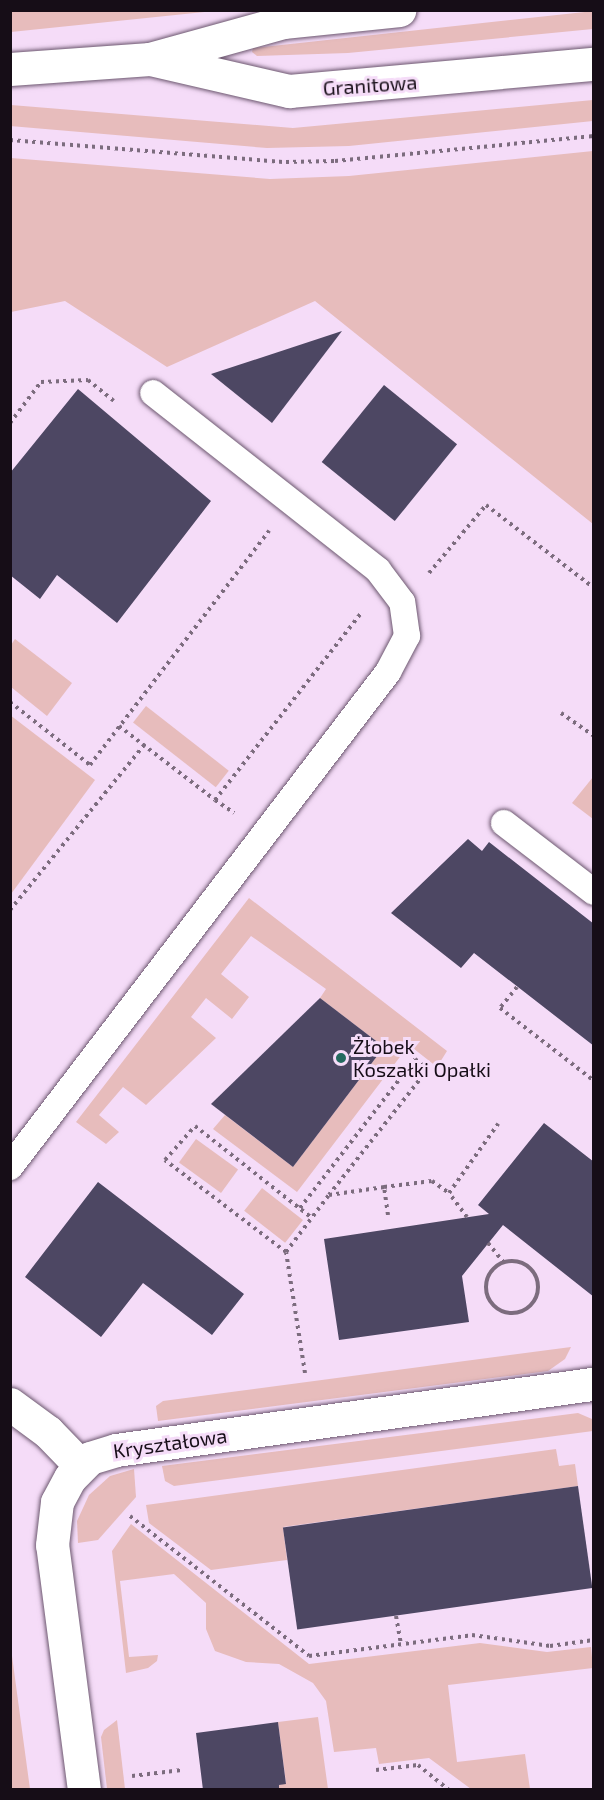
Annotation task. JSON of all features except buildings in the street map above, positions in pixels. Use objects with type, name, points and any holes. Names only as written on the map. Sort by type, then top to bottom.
[{"type":"street","name":"Granitowa","points":[[10,69],[150,59],[283,22],[399,10]]},
{"type":"street","name":"Granitowa","points":[[150,59],[289,91],[594,64]]},
{"type":"street","name":"Kryształowa","points":[[84,1790],[52,1545],[57,1502],[81,1466],[98,1454],[116,1450],[594,1384]]},
{"type":"street","points":[[10,1404],[48,1432],[81,1466]]},
{"type":"lane","points":[[10,1167],[388,672],[407,636],[402,602],[378,570],[153,393]]},
{"type":"lane","points":[[504,823],[594,892]]},
{"type":"path","points":[[10,140],[286,162],[335,161],[594,136]]},
{"type":"path","points":[[10,413],[19,412]]},
{"type":"path","points":[[426,577],[486,505],[594,588]]},
{"type":"path","points":[[10,702],[90,765],[272,527],[279,532]]},
{"type":"path","points":[[119,726],[215,800],[361,615],[364,603]]},
{"type":"path","points":[[561,713],[594,736]]},
{"type":"path","points":[[10,910],[144,746]]},
{"type":"path","points":[[517,987],[500,1008],[594,1081]]},
{"type":"path","points":[[286,1252],[428,1069],[415,1059],[300,1208]]},
{"type":"path","points":[[449,1193],[498,1124]]},
{"type":"path","points":[[305,1373],[286,1252],[165,1160],[195,1126],[312,1218]]},
{"type":"path","points":[[329,1195],[432,1181],[449,1193],[467,1217]]},
{"type":"path","points":[[384,1187],[388,1215]]},
{"type":"path","points":[[488,1243],[504,1263]]},
{"type":"path","points":[[504,1263],[522,1263],[538,1282],[535,1299],[516,1313],[499,1310],[488,1297],[490,1272],[504,1263]]},
{"type":"path","points":[[130,1516],[309,1656],[472,1635],[550,1646],[594,1640]]},
{"type":"path","points":[[396,1616],[401,1644]]},
{"type":"path","points":[[376,1770],[418,1765],[449,1790]]},
{"type":"path","points":[[132,1776],[182,1770]]},
{"type":"shaded area","points":[[11,10],[214,10],[214,11],[11,32]]},
{"type":"shaded area","points":[[594,11],[593,29],[348,53],[257,56],[252,52],[253,48]]},
{"type":"shaded area","points":[[593,100],[593,121],[349,146],[267,148],[10,126],[11,105],[293,128]]},
{"type":"shaded area","points":[[593,151],[593,524],[315,301],[167,367],[65,301],[11,312],[11,158],[270,179],[349,176]]},
{"type":"shaded area","points":[[15,639],[72,683],[47,716],[11,687],[11,645]]},
{"type":"shaded area","points":[[146,706],[229,771],[216,787],[133,723]]},
{"type":"shaded area","points":[[10,715],[95,780],[11,894],[10,894]]},
{"type":"shaded area","points":[[593,777],[593,819],[572,803]]},
{"type":"shaded area","points":[[249,898],[447,1051],[437,1067],[409,1045],[297,1192],[213,1129],[225,1115],[293,1167],[384,1047],[320,998],[326,989],[251,936],[221,974],[249,997],[232,1019],[206,998],[191,1017],[216,1038],[146,1105],[123,1087],[99,1115],[119,1132],[106,1144],[76,1122]]},
{"type":"shaded area","points":[[196,1139],[238,1170],[221,1193],[179,1162]]},
{"type":"shaded area","points":[[262,1188],[303,1220],[285,1243],[244,1211]]},
{"type":"shaded area","points":[[571,1347],[565,1359],[548,1371],[158,1421],[156,1406],[163,1401]]},
{"type":"shaded area","points":[[578,1413],[592,1419],[593,1431],[174,1486],[165,1481],[162,1466]]},
{"type":"shaded area","points":[[556,1449],[559,1466],[575,1464],[578,1486],[283,1527],[287,1560],[211,1570],[149,1523],[146,1505]]},
{"type":"shaded area","points":[[134,1469],[136,1497],[98,1540],[78,1543],[77,1521],[89,1495],[110,1476]]},
{"type":"shaded area","points":[[131,1524],[309,1664],[480,1643],[547,1652],[591,1647],[593,1668],[448,1685],[457,1762],[525,1754],[530,1789],[471,1789],[429,1758],[379,1764],[376,1748],[334,1752],[326,1701],[313,1683],[279,1664],[246,1662],[215,1651],[206,1629],[206,1603],[174,1574],[120,1581],[129,1657],[158,1655],[157,1661],[148,1668],[126,1673],[112,1551]]},
{"type":"shaded area","points":[[10,1641],[24,1745],[30,1789],[11,1789]]},
{"type":"shaded area","points":[[318,1717],[328,1789],[279,1789],[279,1785],[286,1783],[278,1722]]},
{"type":"shaded area","points":[[117,1720],[125,1789],[107,1789],[101,1737],[104,1730]]},
{"type":"place","name":"Żłobek Koszałki Opałki","points":[[341,1058]]}]
